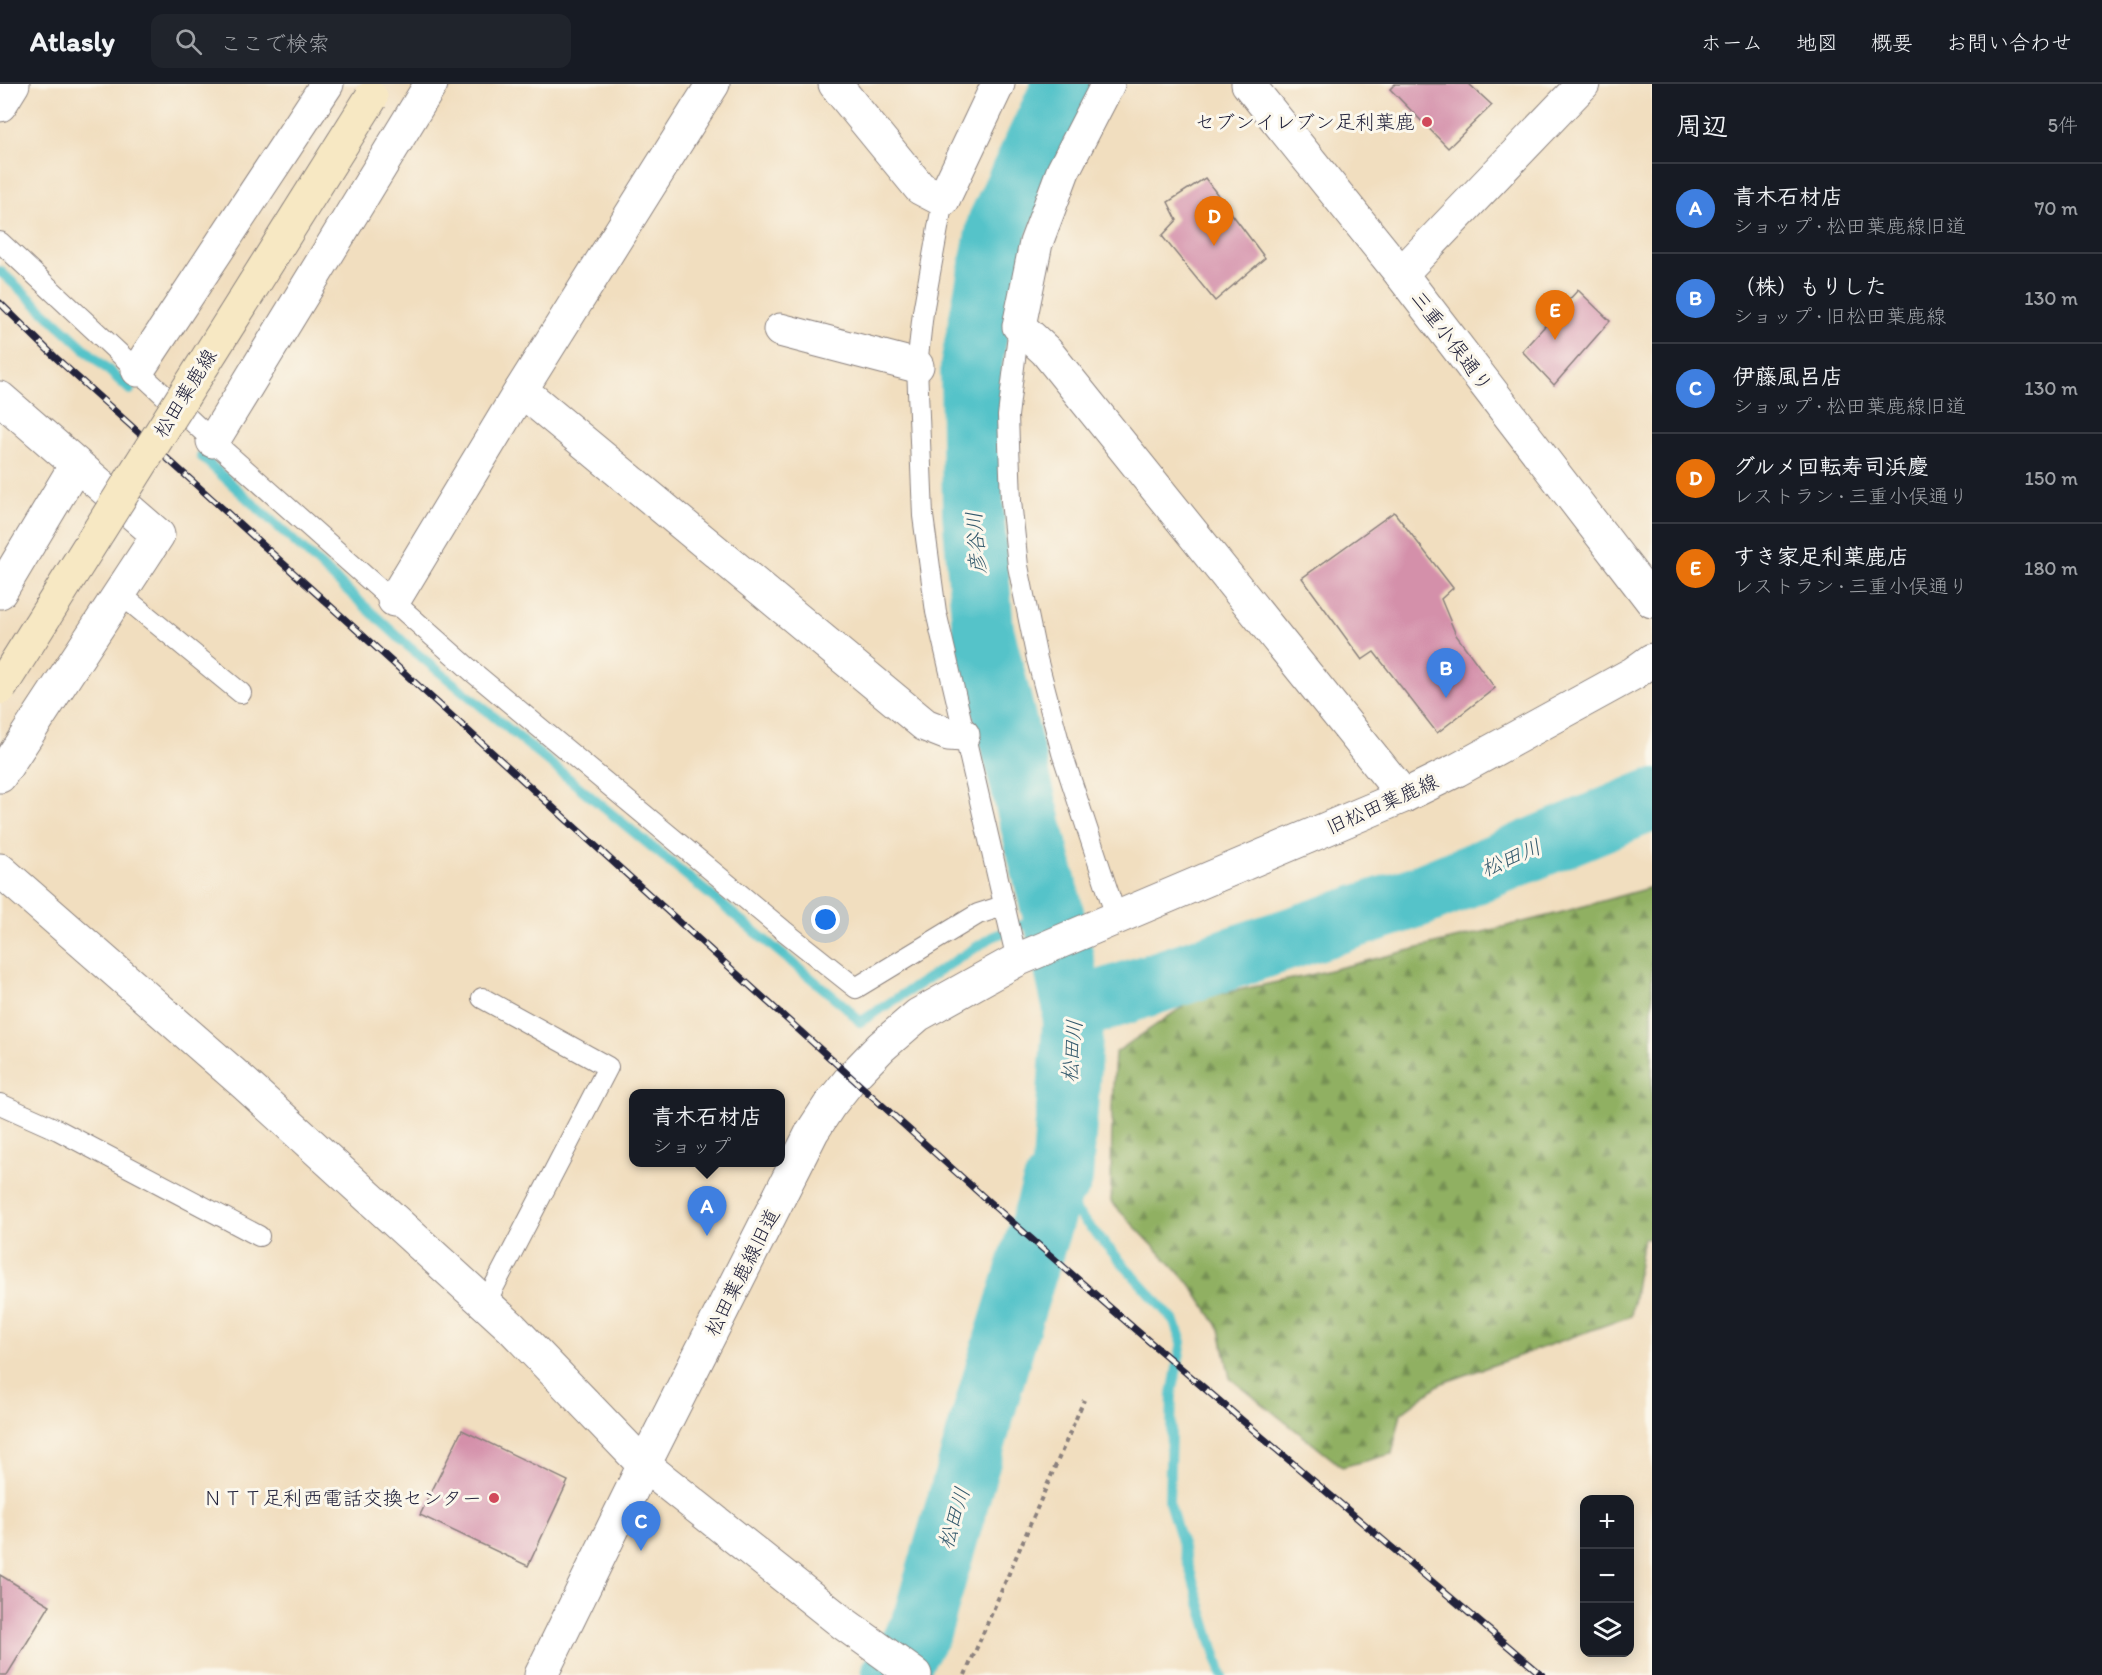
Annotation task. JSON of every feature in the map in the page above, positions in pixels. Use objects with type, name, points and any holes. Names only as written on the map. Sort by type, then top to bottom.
[{"type":"main road","name":"松田葉鹿線","points":[[0,688],[371,98]]},
{"type":"street","points":[[0,105],[13,84]]},
{"type":"street","points":[[138,370],[327,84]]},
{"type":"street","points":[[213,441],[431,84]]},
{"type":"street","points":[[394,600],[521,390],[713,84]]},
{"type":"street","points":[[835,84],[920,188],[943,200],[998,84]]},
{"type":"street","points":[[1108,84],[1064,171],[1036,243],[1019,326],[1054,361],[1404,796]]},
{"type":"street","name":"三重小俣通り","points":[[1248,84],[1401,274],[1652,602]]},
{"type":"street","points":[[1401,274],[1583,84]]},
{"type":"street","points":[[780,330],[917,366]]},
{"type":"street","points":[[521,390],[925,725],[948,734],[963,735]]},
{"type":"street","points":[[0,398],[158,535],[118,592],[0,776]]},
{"type":"street","points":[[0,592],[76,465]]},
{"type":"street","name":"旧松田葉鹿線","points":[[1022,950],[1109,923],[1404,796],[1528,732],[1634,673],[1652,660]]},
{"type":"street","points":[[0,870],[245,1084],[511,1327],[644,1465],[843,1623],[915,1675]]},
{"type":"street","name":"松田葉鹿線旧道","points":[[541,1675],[644,1465],[807,1143],[829,1106],[852,1077],[881,1047],[918,1016],[1022,950]]},
{"type":"lane","points":[[943,200],[922,312],[917,366],[922,516],[936,612],[963,735],[1005,913],[1022,950]]},
{"type":"lane","points":[[0,242],[213,441],[483,680],[856,988],[978,914],[1005,913]]},
{"type":"lane","points":[[1019,326],[1008,416],[1011,501],[1018,566],[1037,659],[1109,923]]},
{"type":"lane","points":[[118,592],[241,693]]},
{"type":"lane","points":[[482,998],[608,1067],[485,1304]]},
{"type":"lane","points":[[0,1104],[58,1130],[259,1236]]},
{"type":"path","points":[[965,1675],[1084,1400]]},
{"type":"green space","points":[[1652,887],[1652,1239],[1643,1238],[1631,1316],[1440,1384],[1401,1413],[1392,1454],[1342,1467],[1230,1378],[1220,1329],[1190,1284],[1111,1202],[1115,1053],[1194,999],[1302,977],[1559,913]]},
{"type":"building","points":[[1395,84],[1469,84],[1492,105],[1448,148],[1390,89]]},
{"type":"building","points":[[1205,178],[1265,258],[1215,301],[1162,236],[1177,220],[1168,202]]},
{"type":"building","points":[[1578,290],[1610,321],[1554,385],[1522,351]]},
{"type":"building","points":[[1394,512],[1453,588],[1441,599],[1456,635],[1495,688],[1437,733],[1374,652],[1362,660],[1302,578]]},
{"type":"building","name":"ＮＴＴ足利西電話交換センター","points":[[462,1430],[568,1481],[528,1566],[420,1515]]},
{"type":"building","points":[[0,1575],[50,1605],[7,1675],[0,1675]]},
{"type":"waterway","name":"彦谷川","points":[[1064,84],[998,224],[971,366],[973,512],[983,630],[1053,913],[1074,1010]]},
{"type":"waterway","points":[[0,271],[130,390]]},
{"type":"waterway","points":[[201,456],[408,646],[846,1007],[860,1022],[992,937],[1053,913]]},
{"type":"waterway","name":"松田川","points":[[892,1675],[921,1628],[1004,1343],[1053,1186],[1062,1178],[1074,1010],[1422,895],[1652,800]]},
{"type":"waterway","points":[[1053,1186],[1175,1322],[1182,1342],[1172,1394],[1169,1502],[1222,1675]]},
{"type":"railway","points":[[0,303],[55,357],[988,1201],[1137,1331],[1542,1675]]},
{"type":"place","name":"セブンイレブン足利葉鹿","points":[[1427,122]]},
{"type":"place","name":"グルメ回転寿司浜慶","points":[[1214,246]]},
{"type":"place","name":"すき家足利葉鹿店","points":[[1555,340]]},
{"type":"place","name":"（株）もりした","points":[[1446,698]]},
{"type":"place","name":"青木石材店","points":[[707,1236]]},
{"type":"place","name":"ＮＴＴ足利西電話交換センター","points":[[494,1498]]},
{"type":"place","name":"伊藤風呂店","points":[[641,1551]]}]
